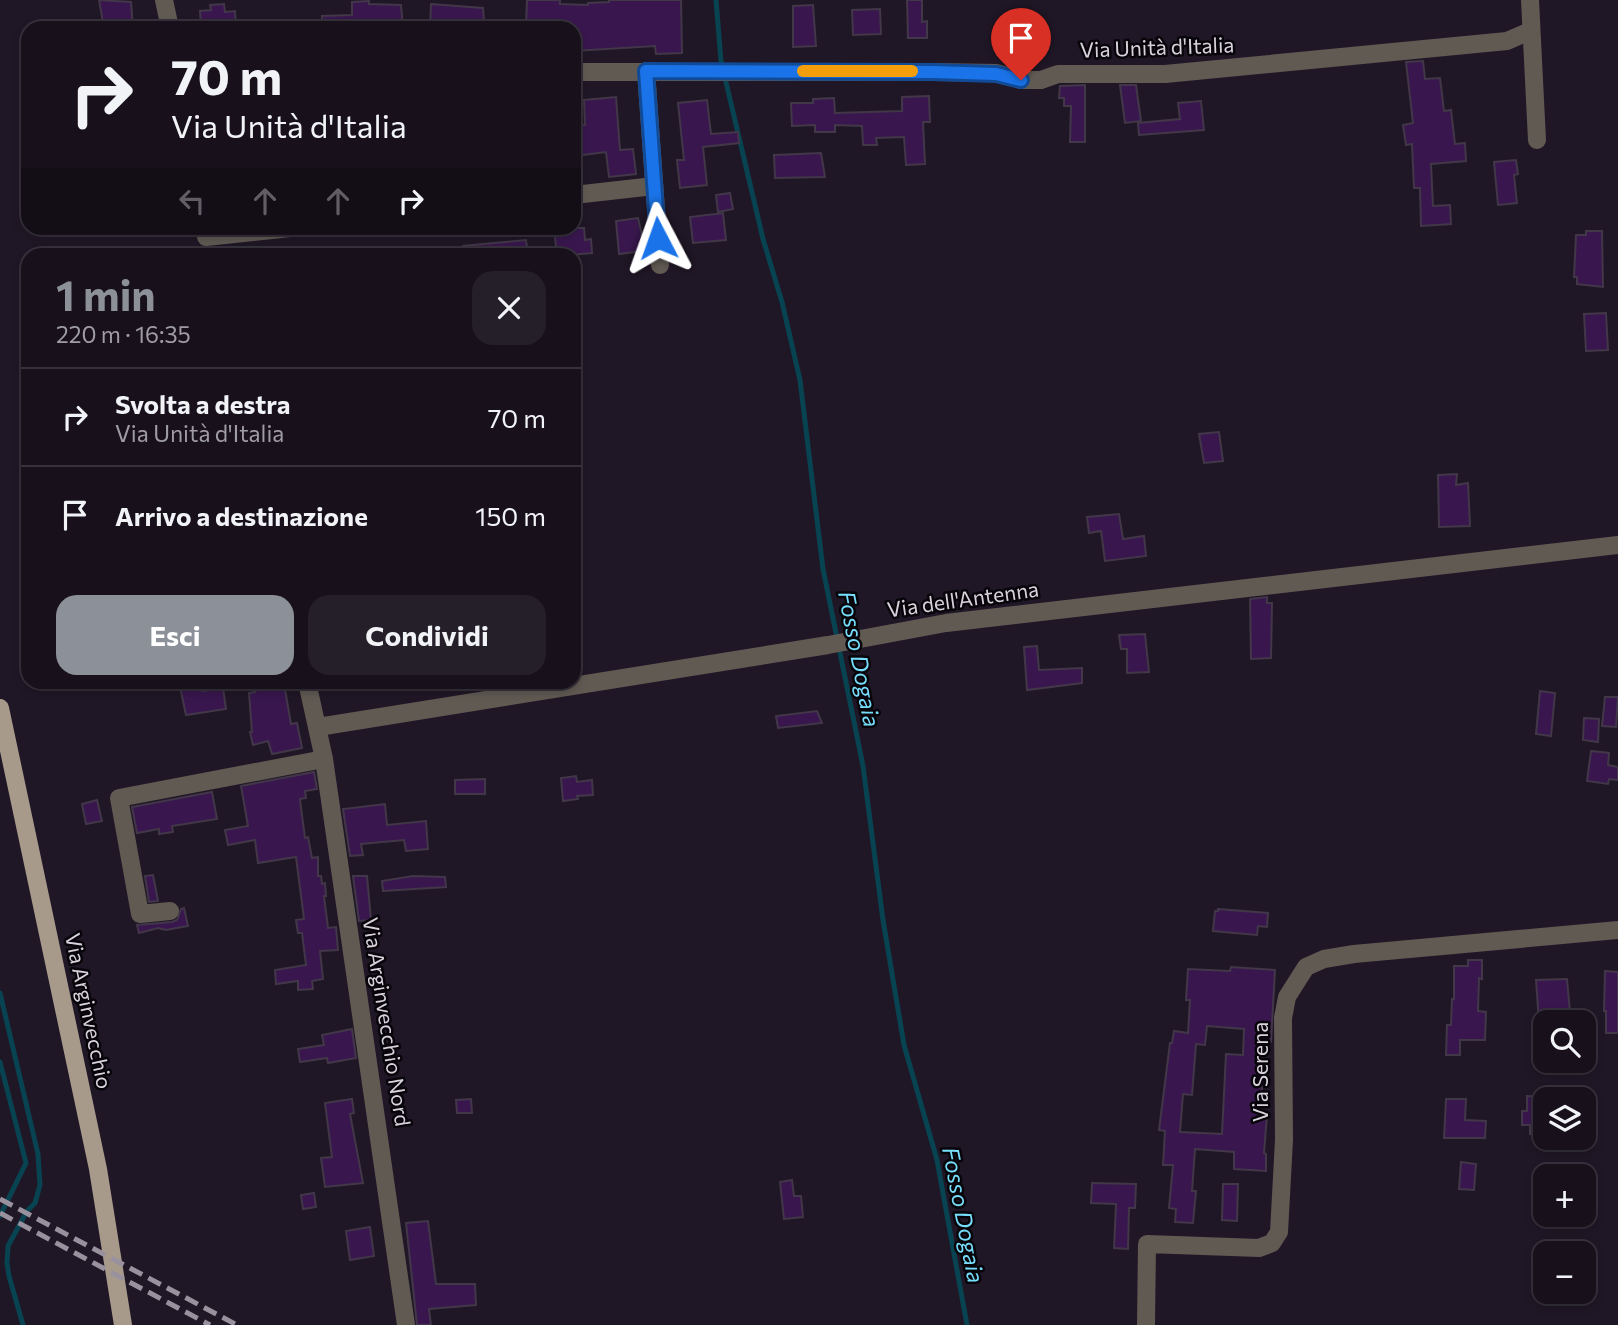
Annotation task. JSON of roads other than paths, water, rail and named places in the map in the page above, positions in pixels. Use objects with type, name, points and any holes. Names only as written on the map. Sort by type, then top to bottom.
[{"type":"main road","name":"Via Arginvecchio","points":[[0,708],[98,1169],[123,1325]]},
{"type":"street","points":[[164,0],[168,21]]},
{"type":"street","points":[[1530,0],[1536,141]]},
{"type":"street","name":"Via Unità d'Italia","points":[[581,72],[933,72],[996,74],[1021,80],[1041,80],[1058,74],[1166,74],[1420,50],[1507,41],[1530,30]]},
{"type":"street","points":[[646,71],[660,264]]},
{"type":"street","points":[[581,194],[654,186]]},
{"type":"street","name":"Via dell'Antenna","points":[[581,685],[946,623],[1618,545]]},
{"type":"street","name":"Via Arginvecchio Nord","points":[[309,689],[324,758],[406,1325]]},
{"type":"street","name":"Via dell'Antenna","points":[[318,727],[554,689]]},
{"type":"street","points":[[170,911],[140,914],[119,798],[324,758]]},
{"type":"street","name":"Via Serena","points":[[1146,1325],[1147,1244],[1259,1248],[1272,1243],[1276,1238],[1280,1225],[1284,1140],[1283,1018],[1287,997],[1306,967],[1324,959],[1354,954],[1618,930]]},
{"type":"waterway","name":"Fosso Dogaia","points":[[716,0],[721,61],[800,380],[823,569],[863,766],[883,920],[904,1045],[937,1160],[967,1325]]},
{"type":"waterway","points":[[0,993],[38,1154],[40,1185],[35,1203],[27,1211],[8,1246],[9,1276],[23,1325]]},
{"type":"waterway","points":[[0,1062],[26,1163],[0,1216]]},
{"type":"railway","points":[[0,1199],[237,1325]]},
{"type":"railway","points":[[0,1213],[210,1325]]}]
